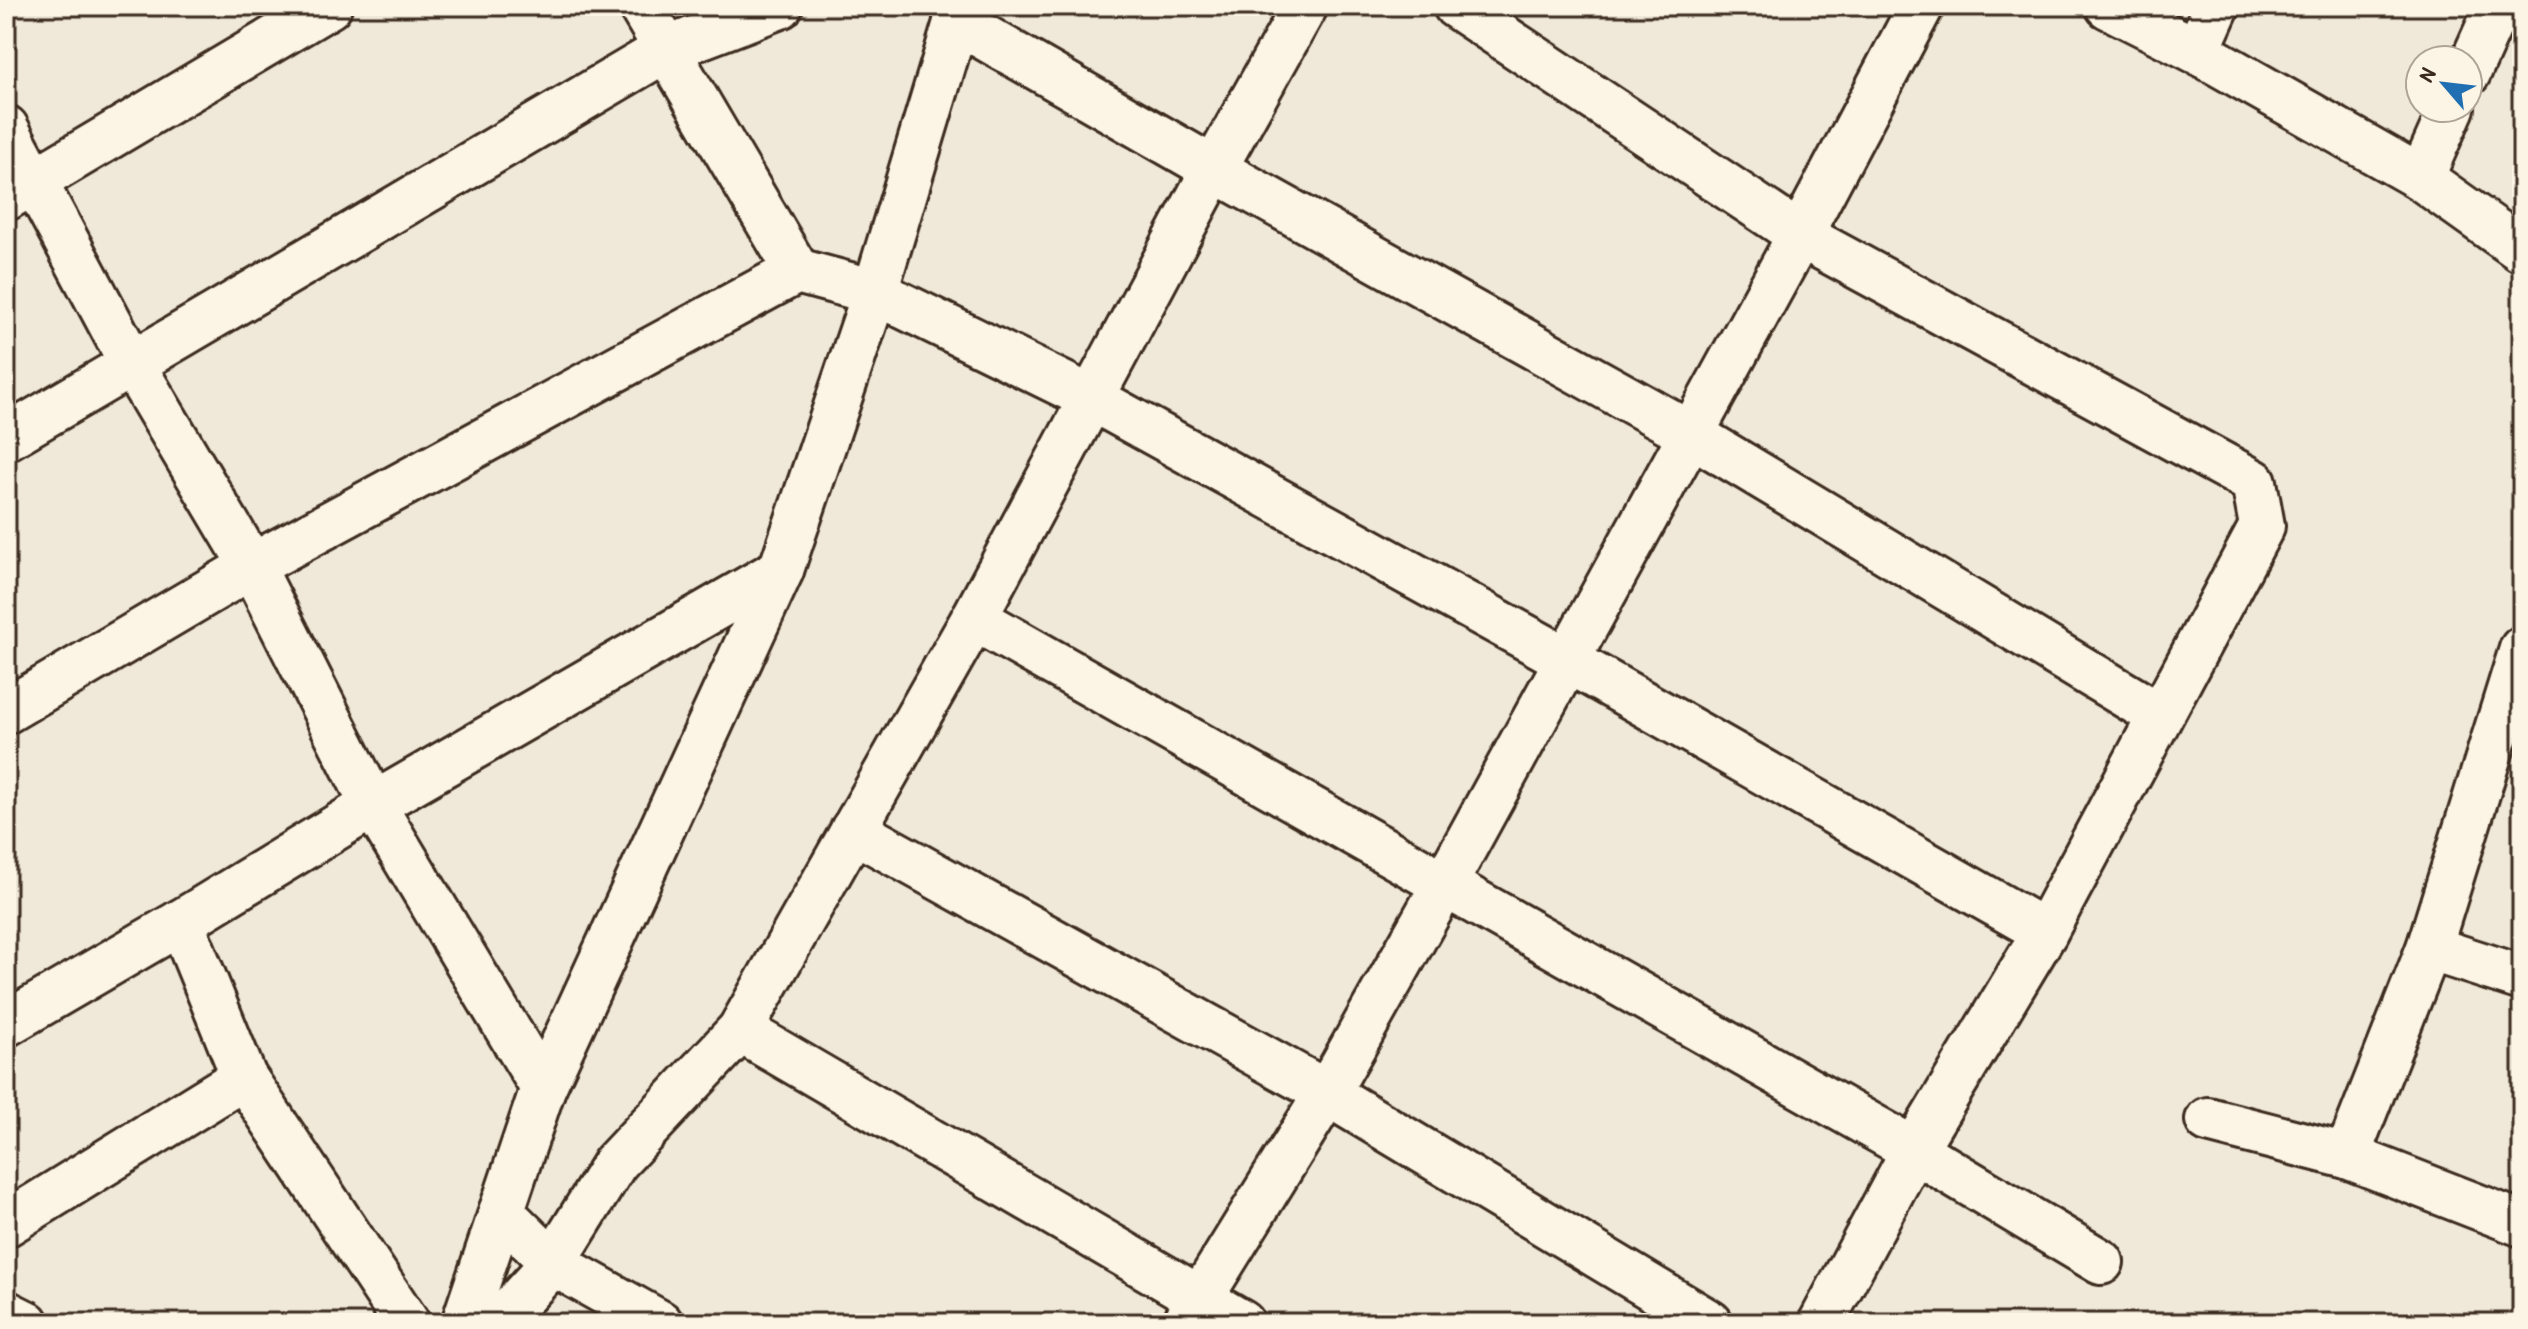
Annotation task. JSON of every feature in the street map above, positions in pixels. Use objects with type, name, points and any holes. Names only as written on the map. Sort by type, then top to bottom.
[{"type":"street","points":[[20,191],[329,6]]},
{"type":"street","points":[[641,6],[797,271]]},
{"type":"street","points":[[6,438],[665,50],[780,6]]},
{"type":"street","points":[[498,1323],[553,1263],[615,1163],[740,1030],[974,618],[1214,169],[1305,6]]},
{"type":"street","points":[[1456,6],[1800,235],[2254,482],[2262,526],[2045,932],[1914,1150],[1821,1323]]},
{"type":"street","points":[[1192,1311],[1327,1093],[1444,885],[1800,235],[1921,6]]},
{"type":"street","points":[[2108,6],[2197,51],[2421,178],[2522,250]]},
{"type":"street","points":[[2197,51],[2217,6]]},
{"type":"street","points":[[2481,44],[2498,6]]},
{"type":"street","points":[[464,1323],[543,1088],[781,570],[875,292],[959,13],[1214,169],[1691,434],[2160,716]]},
{"type":"street","points":[[2421,178],[2445,124]]},
{"type":"street","points":[[6,128],[20,191],[132,364],[252,566],[373,805],[543,1088]]},
{"type":"street","points":[[6,711],[252,566],[797,271],[875,292],[1093,399],[1567,660],[2045,932]]},
{"type":"street","points":[[6,1024],[373,805],[781,570]]},
{"type":"street","points":[[974,618],[1914,1150],[2101,1262]]},
{"type":"street","points":[[2347,1156],[2429,948],[2522,649]]},
{"type":"street","points":[[853,830],[1327,1093],[1710,1323]]},
{"type":"street","points":[[181,922],[244,1077],[407,1323]]},
{"type":"street","points":[[2429,948],[2522,978]]},
{"type":"street","points":[[740,1030],[1192,1311],[1242,1323]]},
{"type":"street","points":[[6,1224],[244,1077]]},
{"type":"street","points":[[2208,1120],[2347,1156],[2522,1224]]},
{"type":"street","points":[[501,1212],[553,1263],[660,1323]]},
{"type":"street","points":[[6,1313],[26,1323]]}]
